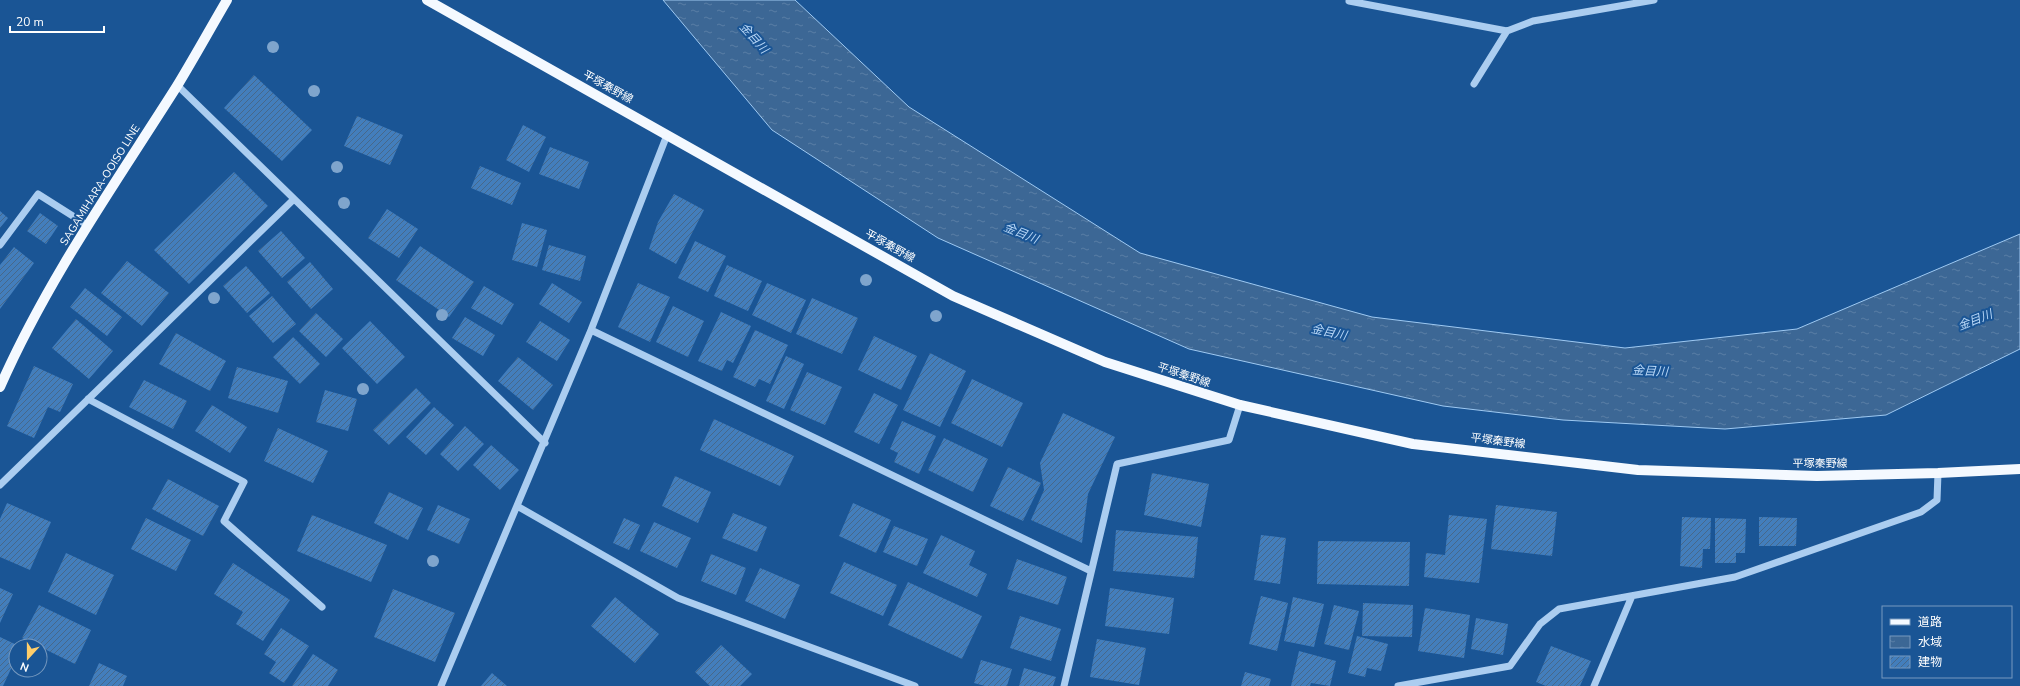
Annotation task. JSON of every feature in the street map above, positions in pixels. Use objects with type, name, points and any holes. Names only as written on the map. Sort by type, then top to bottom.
[{"type":"main road","name":"SAGAMIHARA-OOISO LINE","points":[[0,387],[12,359],[87,226],[177,85],[227,0]]},
{"type":"main road","name":"平塚秦野線","points":[[426,0],[953,296],[1105,362],[1240,405],[1413,444],[1638,470],[1817,476],[2020,469]]},
{"type":"street","points":[[1350,1],[1507,31],[1533,21],[1654,0]]},
{"type":"street","points":[[1474,84],[1507,31]]},
{"type":"street","points":[[177,85],[293,200],[545,443]]},
{"type":"street","points":[[441,686],[592,330],[667,135]]},
{"type":"street","points":[[0,245],[38,194],[87,226]]},
{"type":"street","points":[[0,485],[293,200]]},
{"type":"street","points":[[592,330],[1091,571]]},
{"type":"street","points":[[88,399],[244,482],[224,521],[322,606]]},
{"type":"street","points":[[1064,686],[1117,464],[1229,440],[1240,405]]},
{"type":"street","points":[[1398,686],[1510,666],[1540,624],[1559,609],[1735,577],[1921,512],[1937,500],[1938,473]]},
{"type":"street","points":[[517,506],[678,598],[915,686]]},
{"type":"street","points":[[1594,686],[1632,596]]},
{"type":"water","name":"金目川","points":[[663,0],[795,0],[909,107],[1140,253],[1372,317],[1625,348],[1797,329],[2020,234],[2020,349],[1886,415],[1725,429],[1563,420],[1443,406],[1189,349],[938,238],[772,130]]},
{"type":"building","points":[[254,75],[312,130],[282,161],[224,108]]},
{"type":"building","points":[[357,116],[403,135],[390,165],[344,146]]},
{"type":"building","points":[[523,125],[546,137],[529,172],[506,160]]},
{"type":"building","points":[[550,147],[589,162],[579,189],[539,174]]},
{"type":"building","points":[[480,166],[521,183],[512,205],[471,188]]},
{"type":"building","points":[[234,172],[268,206],[189,284],[154,250]]},
{"type":"building","points":[[674,194],[704,210],[676,264],[649,249],[658,222]]},
{"type":"building","points":[[387,209],[418,229],[399,258],[368,238]]},
{"type":"building","points":[[0,211],[8,218],[0,228]]},
{"type":"building","points":[[40,213],[58,226],[46,244],[27,231]]},
{"type":"building","points":[[522,223],[547,230],[537,267],[512,260]]},
{"type":"building","points":[[281,231],[305,258],[282,278],[258,251]]},
{"type":"building","points":[[695,241],[726,256],[708,292],[678,278]]},
{"type":"building","points":[[549,245],[586,256],[580,281],[542,270]]},
{"type":"building","points":[[420,246],[474,282],[449,317],[396,280]]},
{"type":"building","points":[[14,247],[34,263],[0,309],[0,265]]},
{"type":"building","points":[[127,261],[169,293],[142,326],[101,293]]},
{"type":"building","points":[[310,262],[333,289],[311,309],[287,282]]},
{"type":"building","points":[[727,265],[762,281],[748,311],[714,296]]},
{"type":"building","points":[[246,266],[270,293],[247,313],[223,286]]},
{"type":"building","points":[[552,283],[582,302],[569,323],[539,304]]},
{"type":"building","points":[[638,283],[670,297],[650,342],[618,327]]},
{"type":"building","points":[[767,283],[806,300],[791,333],[752,315]]},
{"type":"building","points":[[484,286],[514,304],[502,325],[471,308]]},
{"type":"building","points":[[85,288],[122,317],[107,336],[70,307]]},
{"type":"building","points":[[272,296],[296,324],[273,343],[249,316]]},
{"type":"building","points":[[812,298],[858,318],[842,354],[796,334]]},
{"type":"building","points":[[673,306],[704,321],[688,357],[656,342]]},
{"type":"building","points":[[721,312],[751,326],[733,363],[727,360],[722,371],[698,361]]},
{"type":"building","points":[[316,313],[343,339],[326,357],[299,331]]},
{"type":"building","points":[[465,317],[495,335],[483,356],[452,338]]},
{"type":"building","points":[[76,319],[113,351],[89,379],[52,348]]},
{"type":"building","points":[[370,321],[405,357],[377,384],[342,348]]},
{"type":"building","points":[[540,321],[570,340],[557,361],[526,342]]},
{"type":"building","points":[[755,330],[788,345],[770,384],[759,379],[755,387],[733,377]]},
{"type":"building","points":[[176,333],[226,361],[210,391],[159,364]]},
{"type":"building","points":[[874,336],[917,356],[901,390],[858,370]]},
{"type":"building","points":[[293,337],[320,364],[300,384],[273,357]]},
{"type":"building","points":[[930,353],[966,371],[940,427],[903,410]]},
{"type":"building","points":[[786,356],[804,364],[784,409],[766,401]]},
{"type":"building","points":[[518,357],[553,385],[533,410],[498,381]]},
{"type":"building","points":[[34,366],[73,384],[60,412],[48,407],[34,438],[7,426]]},
{"type":"building","points":[[237,367],[288,381],[278,413],[228,398]]},
{"type":"building","points":[[807,372],[842,387],[825,425],[790,410]]},
{"type":"building","points":[[972,379],[1023,403],[1002,447],[951,423]]},
{"type":"building","points":[[144,380],[187,401],[173,429],[129,407]]},
{"type":"building","points":[[416,388],[431,403],[389,445],[373,430]]},
{"type":"building","points":[[325,390],[357,399],[348,431],[316,422]]},
{"type":"building","points":[[874,393],[898,405],[879,444],[854,432]]},
{"type":"building","points":[[212,405],[247,427],[230,453],[195,431]]},
{"type":"building","points":[[434,407],[454,425],[426,455],[406,437]]},
{"type":"building","points":[[1063,413],[1115,437],[1088,494],[1082,543],[1031,520],[1044,490],[1040,463]]},
{"type":"building","points":[[714,419],[794,456],[780,486],[700,450]]},
{"type":"building","points":[[902,421],[936,436],[919,474],[894,462],[898,453],[890,449]]},
{"type":"building","points":[[465,426],[484,444],[458,471],[440,454]]},
{"type":"building","points":[[278,428],[328,451],[313,483],[264,461]]},
{"type":"building","points":[[944,438],[988,459],[973,492],[928,470]]},
{"type":"building","points":[[491,445],[519,470],[500,490],[473,465]]},
{"type":"building","points":[[1008,467],[1041,483],[1023,521],[990,506]]},
{"type":"building","points":[[1152,473],[1209,484],[1201,527],[1144,515]]},
{"type":"building","points":[[675,476],[711,492],[698,523],[662,506]]},
{"type":"building","points":[[168,479],[219,506],[203,536],[152,509]]},
{"type":"building","points":[[389,492],[423,508],[408,540],[374,523]]},
{"type":"building","points":[[7,503],[51,522],[30,570],[0,557],[0,519]]},
{"type":"building","points":[[853,503],[891,520],[876,553],[839,536]]},
{"type":"building","points":[[438,505],[470,519],[459,544],[427,530]]},
{"type":"building","points":[[1496,505],[1557,512],[1552,556],[1491,549]]},
{"type":"building","points":[[733,513],[767,527],[757,552],[722,538]]},
{"type":"building","points":[[312,515],[387,545],[371,582],[297,551]]},
{"type":"building","points":[[1449,515],[1487,519],[1479,583],[1424,577],[1426,553],[1445,555]]},
{"type":"building","points":[[1682,517],[1711,518],[1710,549],[1703,549],[1702,568],[1680,566]]},
{"type":"building","points":[[1759,517],[1797,518],[1796,546],[1759,546]]},
{"type":"building","points":[[146,518],[191,540],[176,571],[131,549]]},
{"type":"building","points":[[624,518],[640,525],[629,550],[613,543]]},
{"type":"building","points":[[1715,518],[1746,519],[1745,553],[1736,553],[1736,563],[1715,563]]},
{"type":"building","points":[[654,522],[691,538],[677,568],[640,551]]},
{"type":"building","points":[[894,526],[928,539],[917,566],[883,552]]},
{"type":"building","points":[[1116,530],[1198,537],[1194,578],[1113,571]]},
{"type":"building","points":[[941,535],[975,551],[969,565],[987,574],[977,597],[923,573]]},
{"type":"building","points":[[1261,535],[1286,538],[1280,584],[1254,580]]},
{"type":"building","points":[[1318,541],[1410,542],[1409,586],[1317,584]]},
{"type":"building","points":[[66,553],[114,575],[96,615],[48,592]]},
{"type":"building","points":[[711,554],[746,568],[736,595],[701,581]]},
{"type":"building","points":[[1017,559],[1067,577],[1058,605],[1007,589]]},
{"type":"building","points":[[844,562],[897,585],[883,616],[830,593]]},
{"type":"building","points":[[233,563],[290,600],[263,641],[236,624],[243,612],[214,594]]},
{"type":"building","points":[[760,568],[800,585],[785,619],[745,601]]},
{"type":"building","points":[[908,582],[982,616],[962,659],[888,625]]},
{"type":"building","points":[[0,588],[13,594],[0,623]]},
{"type":"building","points":[[1110,588],[1174,598],[1169,634],[1105,626]]},
{"type":"building","points":[[393,589],[455,613],[435,662],[374,637]]},
{"type":"building","points":[[1261,596],[1288,603],[1277,651],[1249,644]]},
{"type":"building","points":[[615,597],[659,634],[635,663],[591,626]]},
{"type":"building","points":[[1293,597],[1324,604],[1314,647],[1284,641]]},
{"type":"building","points":[[1363,603],[1413,605],[1412,637],[1362,636]]},
{"type":"building","points":[[39,605],[91,630],[75,664],[48,651],[48,638],[22,638]]},
{"type":"building","points":[[1334,605],[1359,611],[1349,650],[1324,644]]},
{"type":"building","points":[[1425,608],[1470,615],[1464,658],[1418,651]]},
{"type":"building","points":[[1020,616],[1061,629],[1051,661],[1010,648]]},
{"type":"building","points":[[1476,618],[1508,624],[1503,655],[1471,649]]},
{"type":"building","points":[[281,628],[309,646],[284,683],[269,673],[276,662],[264,654]]},
{"type":"building","points":[[1357,636],[1388,644],[1381,671],[1367,668],[1365,677],[1348,673]]},
{"type":"building","points":[[0,637],[8,641],[8,675],[3,686],[0,686]]},
{"type":"building","points":[[1097,639],[1146,648],[1139,685],[1090,677]]},
{"type":"building","points":[[721,645],[752,674],[740,686],[710,686],[695,672]]},
{"type":"building","points":[[1551,646],[1591,661],[1580,686],[1546,686],[1536,682]]},
{"type":"building","points":[[1299,651],[1336,661],[1330,686],[1311,683],[1310,686],[1291,686]]},
{"type":"building","points":[[313,654],[338,670],[328,686],[292,686]]},
{"type":"building","points":[[981,660],[1012,669],[1007,686],[985,686],[974,683]]},
{"type":"building","points":[[99,663],[127,676],[123,686],[89,686]]},
{"type":"building","points":[[1024,668],[1056,677],[1053,686],[1019,686]]},
{"type":"building","points":[[1245,672],[1271,679],[1269,686],[1241,686]]},
{"type":"building","points":[[492,673],[507,686],[481,686]]}]
